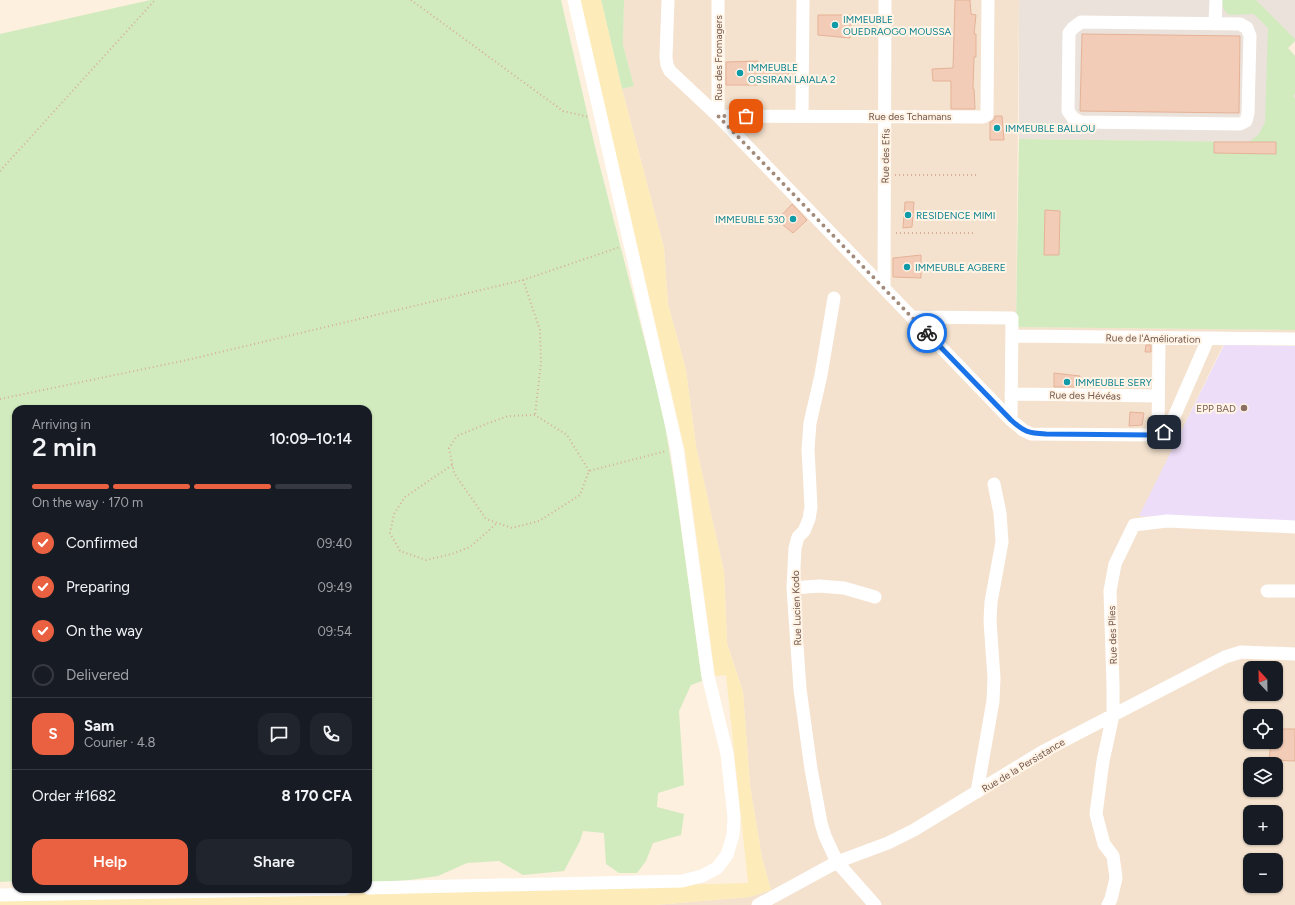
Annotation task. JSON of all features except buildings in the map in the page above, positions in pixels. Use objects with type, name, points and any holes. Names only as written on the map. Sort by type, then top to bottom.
[{"type":"street","points":[[372,888],[682,881],[702,876],[717,868],[727,855],[733,835],[734,817],[727,754],[708,676],[677,449],[574,0]]},
{"type":"street","points":[[668,0],[667,65],[670,71],[718,116],[1022,430],[1031,434],[1158,434],[1164,432],[1170,426],[1208,339]]},
{"type":"street","name":"Rue des Fromagers","points":[[718,0],[718,116]]},
{"type":"street","points":[[802,116],[803,0]]},
{"type":"street","name":"Rue des Efis","points":[[884,288],[885,0]]},
{"type":"street","name":"Rue des Tchamans","points":[[718,116],[983,117],[987,115],[988,0]]},
{"type":"street","points":[[1215,24],[1216,0]]},
{"type":"street","points":[[1081,22],[1215,24],[1240,24],[1247,28],[1250,36],[1248,113],[1246,121],[1240,124],[1080,122],[1073,118],[1068,110],[1069,34],[1073,28],[1081,22]]},
{"type":"street","name":"Rue Lucien Kodo","points":[[834,298],[821,375],[810,423],[808,448],[811,507],[809,519],[804,531],[798,537],[795,548],[793,588],[800,689],[811,769],[825,836],[838,862],[876,905]]},
{"type":"street","points":[[913,317],[1012,318],[1011,420]]},
{"type":"street","name":"Rue de l'Amélioration","points":[[1012,336],[1295,339]]},
{"type":"street","points":[[1158,434],[1159,338]]},
{"type":"street","name":"Rue des Hévéas","points":[[1011,394],[1158,396]]},
{"type":"street","points":[[977,792],[993,701],[994,678],[990,621],[991,602],[1002,542],[1000,512],[994,484]]},
{"type":"street","name":"Rue des Plies","points":[[1108,905],[1116,878],[1113,856],[1104,844],[1096,814],[1103,761],[1113,715],[1114,685],[1110,591],[1115,564],[1134,525],[1167,521],[1295,526]]},
{"type":"street","points":[[793,588],[819,586],[844,588],[875,597]]},
{"type":"street","points":[[1267,591],[1295,591]]},
{"type":"street","name":"Rue de la Persistance","points":[[758,905],[838,862],[888,844],[941,815],[1042,752],[1225,658],[1240,652],[1295,654]]},
{"type":"street","points":[[0,895],[115,893]]},
{"type":"path","points":[[0,171],[155,0]]},
{"type":"path","points":[[411,0],[562,111],[601,119]]},
{"type":"path","points":[[885,175],[976,175]]},
{"type":"path","points":[[884,233],[976,233]]},
{"type":"path","points":[[0,399],[187,360],[523,280],[630,243]]},
{"type":"path","points":[[523,280],[540,330],[541,362],[536,415]]},
{"type":"path","points":[[536,415],[567,435],[589,470],[580,495],[539,521],[512,528],[486,519],[454,473],[449,448],[457,436],[508,416],[536,415]]},
{"type":"path","points":[[589,470],[677,449]]},
{"type":"path","points":[[452,465],[405,497],[394,514],[390,533],[400,551],[426,560],[452,554],[470,547],[497,523]]},
{"type":"shaded area","points":[[624,0],[1019,0],[1016,327],[1295,330],[1295,346],[1223,345],[1140,516],[1295,523],[1295,905],[655,905],[749,897],[771,890],[762,858],[750,786],[743,692],[727,643],[724,572],[696,446],[686,370],[668,304],[664,248],[622,89],[634,86],[623,45]]},
{"type":"shaded area","points":[[1019,0],[1295,0],[1295,41],[1288,48],[1295,56],[1295,143],[1019,139]]},
{"type":"shaded area","name":"EPP BAD","points":[[1224,345],[1295,346],[1295,523],[1139,516]]},
{"type":"green space","points":[[150,0],[561,0],[596,151],[662,408],[676,492],[702,681],[691,685],[679,711],[684,785],[658,793],[657,807],[684,814],[681,835],[653,843],[646,861],[637,873],[619,873],[606,864],[604,833],[583,831],[580,841],[564,871],[523,875],[499,861],[467,863],[438,876],[372,883],[372,405],[12,405],[12,881],[0,882],[0,34]]},
{"type":"green space","points":[[601,0],[624,0],[623,45],[634,86],[622,89]]},
{"type":"green space","points":[[1221,0],[1256,0],[1295,39],[1295,41],[1288,48],[1295,56],[1295,94],[1293,96],[1295,98],[1295,330],[1016,327],[1019,139],[1249,142],[1259,134],[1265,122],[1268,28],[1254,14],[1229,15],[1224,10]]},
{"type":"sand","points":[[580,0],[601,0],[622,89],[664,248],[668,304],[686,370],[696,446],[724,572],[727,643],[743,692],[750,786],[762,858],[771,890],[750,897],[655,905],[0,905],[0,901],[262,896],[748,883],[726,675],[715,676],[685,451]]},
{"type":"way so far","points":[[746,116],[718,116],[927,333]]},
{"type":"place","name":"IMMEUBLE OUEDRAOGO MOUSSA","points":[[835,25]]},
{"type":"place","name":"IMMEUBLE OSSIRAN LAIALA 2","points":[[740,73]]},
{"type":"place","name":"IMMEUBLE BALLOU","points":[[997,128]]},
{"type":"place","name":"RESIDENCE MIMI","points":[[908,215]]},
{"type":"place","name":"IMMEUBLE 530","points":[[793,219]]},
{"type":"place","name":"IMMEUBLE AGBERE","points":[[907,267]]},
{"type":"place","name":"IMMEUBLE SERY","points":[[1067,382]]},
{"type":"place","name":"EPP BAD","points":[[1244,408]]},
{"type":"route","points":[[927,333],[1011,420],[1022,430],[1031,434],[1152,435],[1164,432]]}]
